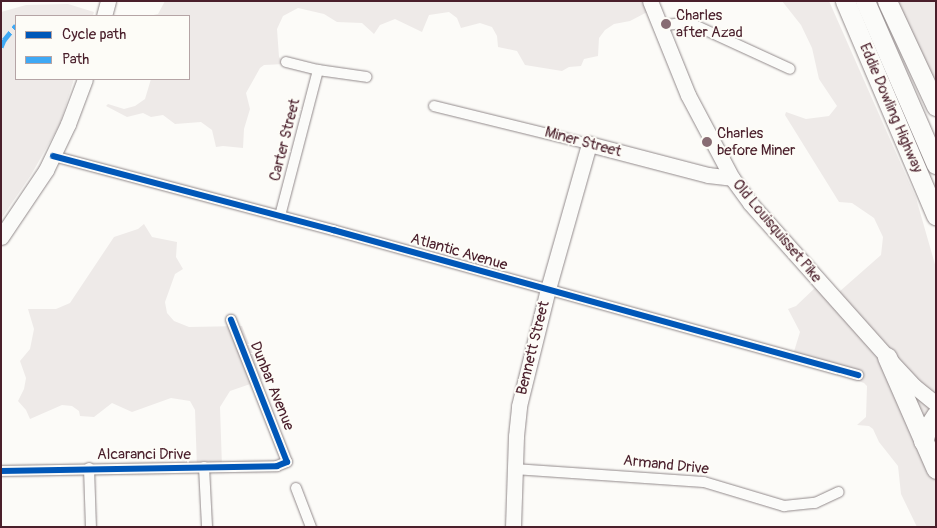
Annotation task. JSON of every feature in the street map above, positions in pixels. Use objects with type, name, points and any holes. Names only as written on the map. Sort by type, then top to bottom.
[{"type":"highway","name":"Eddie Dowling Highway","points":[[845,1],[936,215]]},
{"type":"highway","name":"Eddie Dowling Highway","points":[[865,1],[936,164]]},
{"type":"highway","points":[[887,1],[936,106]]},
{"type":"highway","points":[[887,357],[936,469]]},
{"type":"highway","points":[[923,441],[926,429],[936,415]]},
{"type":"street","points":[[104,15],[108,1]]},
{"type":"street","name":"Old Louisquisset Pike","points":[[650,1],[688,95],[732,178],[750,203],[887,357],[914,386],[936,404]]},
{"type":"street","points":[[660,26],[688,22],[790,69]]},
{"type":"street","points":[[286,62],[318,70],[367,77]]},
{"type":"street","name":"Carter Street","points":[[280,216],[318,70]]},
{"type":"street","points":[[1,237],[53,156],[68,124],[84,80]]},
{"type":"street","name":"Miner Street","points":[[434,106],[708,175],[732,178]]},
{"type":"street","name":"Bennett Street","points":[[513,527],[514,469],[519,406],[548,289],[589,144]]},
{"type":"street","name":"Atlantic Avenue","points":[[53,156],[725,337],[858,375]]},
{"type":"street","name":"Dunbar Avenue","points":[[232,320],[277,431],[287,462]]},
{"type":"street","name":"Alcaranci Drive","points":[[1,471],[277,466],[287,462]]},
{"type":"street","points":[[204,467],[207,527]]},
{"type":"street","points":[[89,468],[91,527]]},
{"type":"street","name":"Armand Drive","points":[[514,469],[704,482],[784,506],[815,503],[839,492]]},
{"type":"street","points":[[296,488],[311,527]]},
{"type":"shaded area","points":[[165,1],[650,1],[653,9],[630,21],[614,24],[605,30],[599,38],[598,56],[584,59],[581,66],[569,67],[562,71],[525,65],[517,51],[498,47],[497,36],[492,27],[480,23],[461,28],[457,18],[449,12],[429,15],[422,32],[395,19],[380,25],[374,34],[362,23],[337,22],[324,14],[298,8],[283,16],[277,29],[279,57],[285,64],[264,65],[260,68],[246,93],[250,109],[244,129],[243,148],[216,147],[212,130],[201,122],[175,124],[163,115],[151,117],[143,113],[127,117],[106,106],[108,104],[124,109],[135,106],[145,99],[151,80],[190,80],[190,15],[154,15],[158,14]]},
{"type":"shaded area","points":[[782,1],[829,1],[916,198],[936,268],[936,415],[924,415],[924,437],[936,466],[936,527],[917,527],[901,494],[898,466],[879,442],[873,429],[869,426],[857,425],[866,417],[867,386],[864,383],[792,358],[800,332],[788,309],[796,306],[817,286],[831,299],[881,255],[883,237],[874,218],[852,203],[839,202],[785,115],[786,112],[806,119],[829,116],[837,106],[819,79],[812,48],[801,25]]},
{"type":"shaded area","points":[[888,1],[936,1],[936,103]]},
{"type":"shaded area","points":[[68,4],[94,12],[93,15],[15,15],[15,80],[74,80],[60,124],[31,175],[1,219],[1,12],[26,5]]},
{"type":"shaded area","points":[[144,224],[152,237],[177,242],[176,257],[183,269],[175,274],[165,302],[167,313],[174,321],[189,327],[242,326],[261,374],[262,380],[230,391],[220,407],[222,467],[197,469],[195,410],[190,401],[171,398],[132,412],[112,403],[94,417],[80,416],[79,411],[72,406],[62,405],[30,419],[26,410],[18,401],[24,389],[26,378],[20,361],[30,349],[34,329],[28,309],[56,309],[70,303],[114,237],[138,229]]},
{"type":"marked path","points":[[1,47],[15,26]]},
{"type":"cycle path","points":[[53,156],[333,230],[858,375]]},
{"type":"cycle path","points":[[1,471],[277,466],[287,462],[231,320]]},
{"type":"place","name":"Charles after Azad","points":[[666,24]]},
{"type":"place","name":"Charles before Miner","points":[[707,142]]}]
